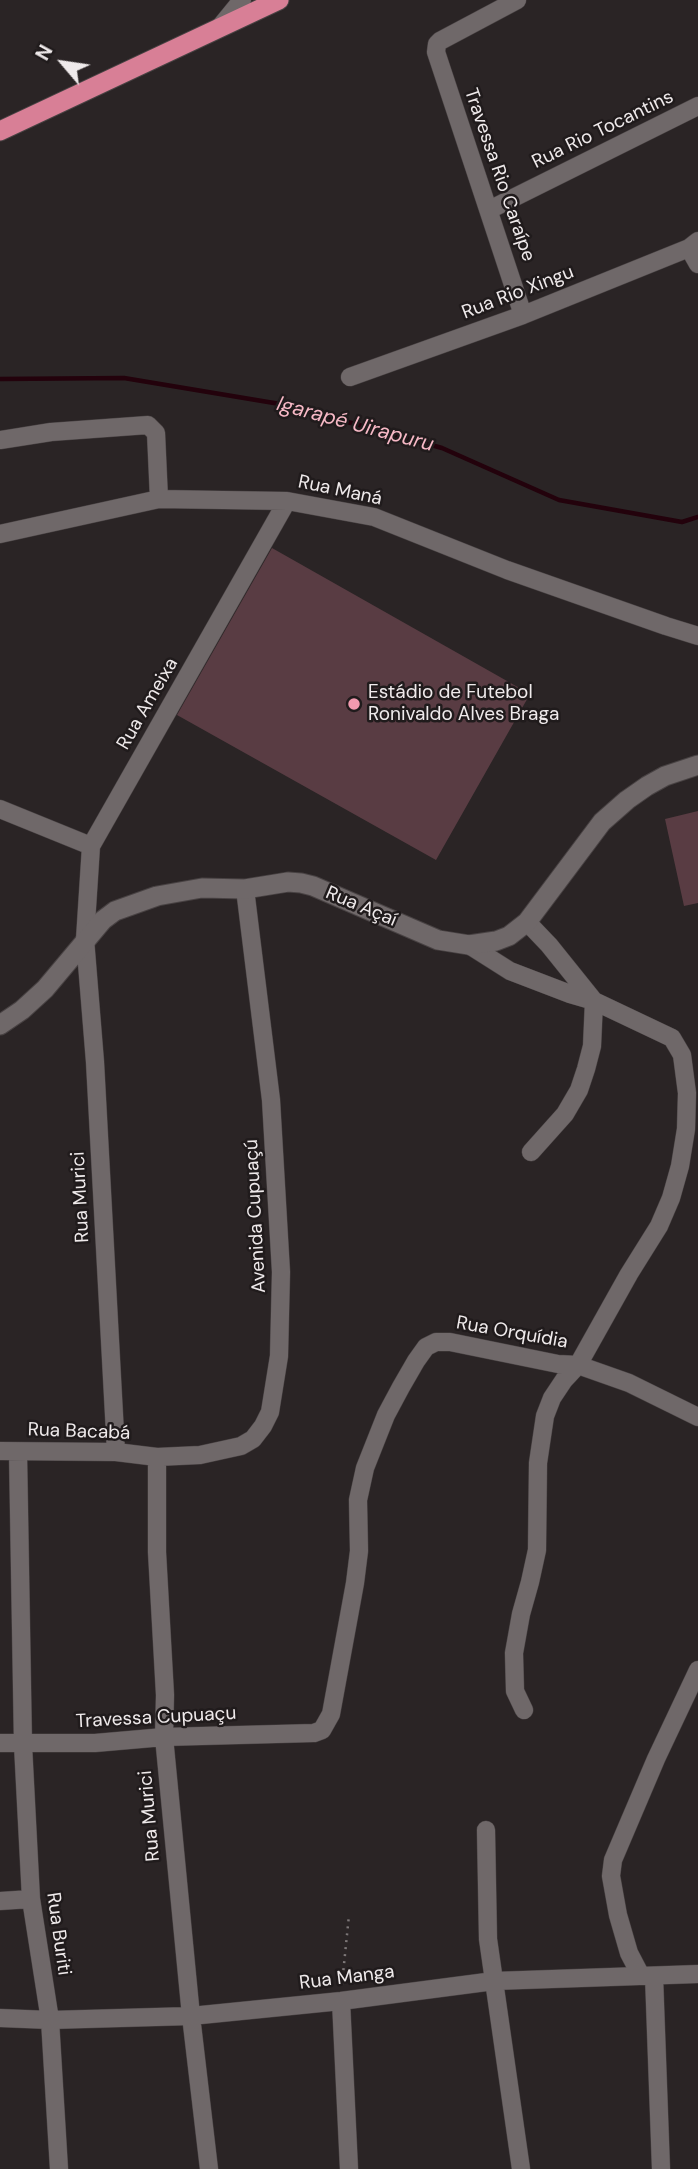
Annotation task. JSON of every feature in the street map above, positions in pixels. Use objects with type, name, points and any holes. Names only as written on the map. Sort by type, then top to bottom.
[{"type":"highway","points":[[0,131],[220,28],[252,4],[279,0]]},
{"type":"street","points":[[488,7],[517,0]]},
{"type":"street","name":"Travessa Rio Caraípe","points":[[488,7],[440,41],[436,56],[523,315]]},
{"type":"street","name":"Rua Rio Tocantins","points":[[489,210],[698,106]]},
{"type":"street","name":"Rua Rio Xingu","points":[[351,377],[695,251]]},
{"type":"street","points":[[0,440],[51,432],[148,425],[156,433],[159,499]]},
{"type":"street","name":"Rua Maná","points":[[0,534],[159,499],[287,501],[374,517],[507,570],[698,636]]},
{"type":"street","name":"Rua Ameixa","points":[[85,939],[91,846],[287,501]]},
{"type":"street","name":"Rua Açaí","points":[[0,1025],[45,989],[85,939],[115,911],[157,896],[202,888],[245,889],[288,882],[313,886],[438,940],[469,945],[496,942],[527,922],[602,822],[626,800],[665,776],[698,765]]},
{"type":"street","points":[[0,809],[91,846]]},
{"type":"street","name":"Avenida Cupuaçú","points":[[157,1457],[200,1455],[226,1450],[241,1446],[253,1438],[270,1412],[279,1356],[281,1272],[271,1100],[245,889]]},
{"type":"street","points":[[527,922],[594,1001],[592,1046],[579,1090],[565,1114],[531,1152]]},
{"type":"street","name":"Rua Murici","points":[[85,939],[95,1062],[116,1452]]},
{"type":"street","points":[[469,945],[510,971],[570,995],[594,1001],[672,1038],[682,1055],[687,1093],[686,1129],[671,1198],[659,1226],[578,1365],[552,1398],[541,1435],[537,1550],[514,1653],[515,1691],[524,1710]]},
{"type":"street","name":"Rua Orquídia","points":[[314,1733],[322,1730],[331,1714],[357,1569],[358,1500],[365,1468],[386,1415],[426,1347],[436,1342],[450,1342],[558,1364],[578,1365],[629,1383],[698,1417]]},
{"type":"street","name":"Rua Bacabá","points":[[0,1451],[116,1452],[157,1457]]},
{"type":"street","name":"Rua Buriti","points":[[19,1452],[23,1745],[31,1899],[50,2020],[59,2169]]},
{"type":"street","name":"Rua Murici","points":[[157,1457],[157,1552],[165,1695],[164,1737],[209,2169]]},
{"type":"street","points":[[661,2169],[648,1976],[629,1953],[611,1876],[613,1860],[698,1670]]},
{"type":"street","name":"Travessa Cupuaçu","points":[[0,1744],[96,1743],[164,1737],[314,1733]]},
{"type":"street","points":[[486,1830],[488,1938],[521,2169]]},
{"type":"street","points":[[0,1901],[31,1899]]},
{"type":"street","name":"Rua Manga","points":[[0,2018],[50,2020],[191,2016],[341,2001],[494,1981],[698,1974]]},
{"type":"street","points":[[341,2001],[349,2169]]},
{"type":"path","points":[[341,2001],[349,1915]]},
{"type":"shaded area","name":"Estádio de Futebol Ronivaldo Alves Braga","points":[[272,548],[530,694],[436,860],[177,715]]},
{"type":"shaded area","points":[[698,811],[698,903],[684,906],[665,819]]},
{"type":"waterway","name":"Igarapé Uirapuru","points":[[0,379],[124,378],[286,405],[442,448],[559,500],[682,522],[698,517]]},
{"type":"place","name":"Estádio de Futebol Ronivaldo Alves Braga","points":[[354,704]]}]
